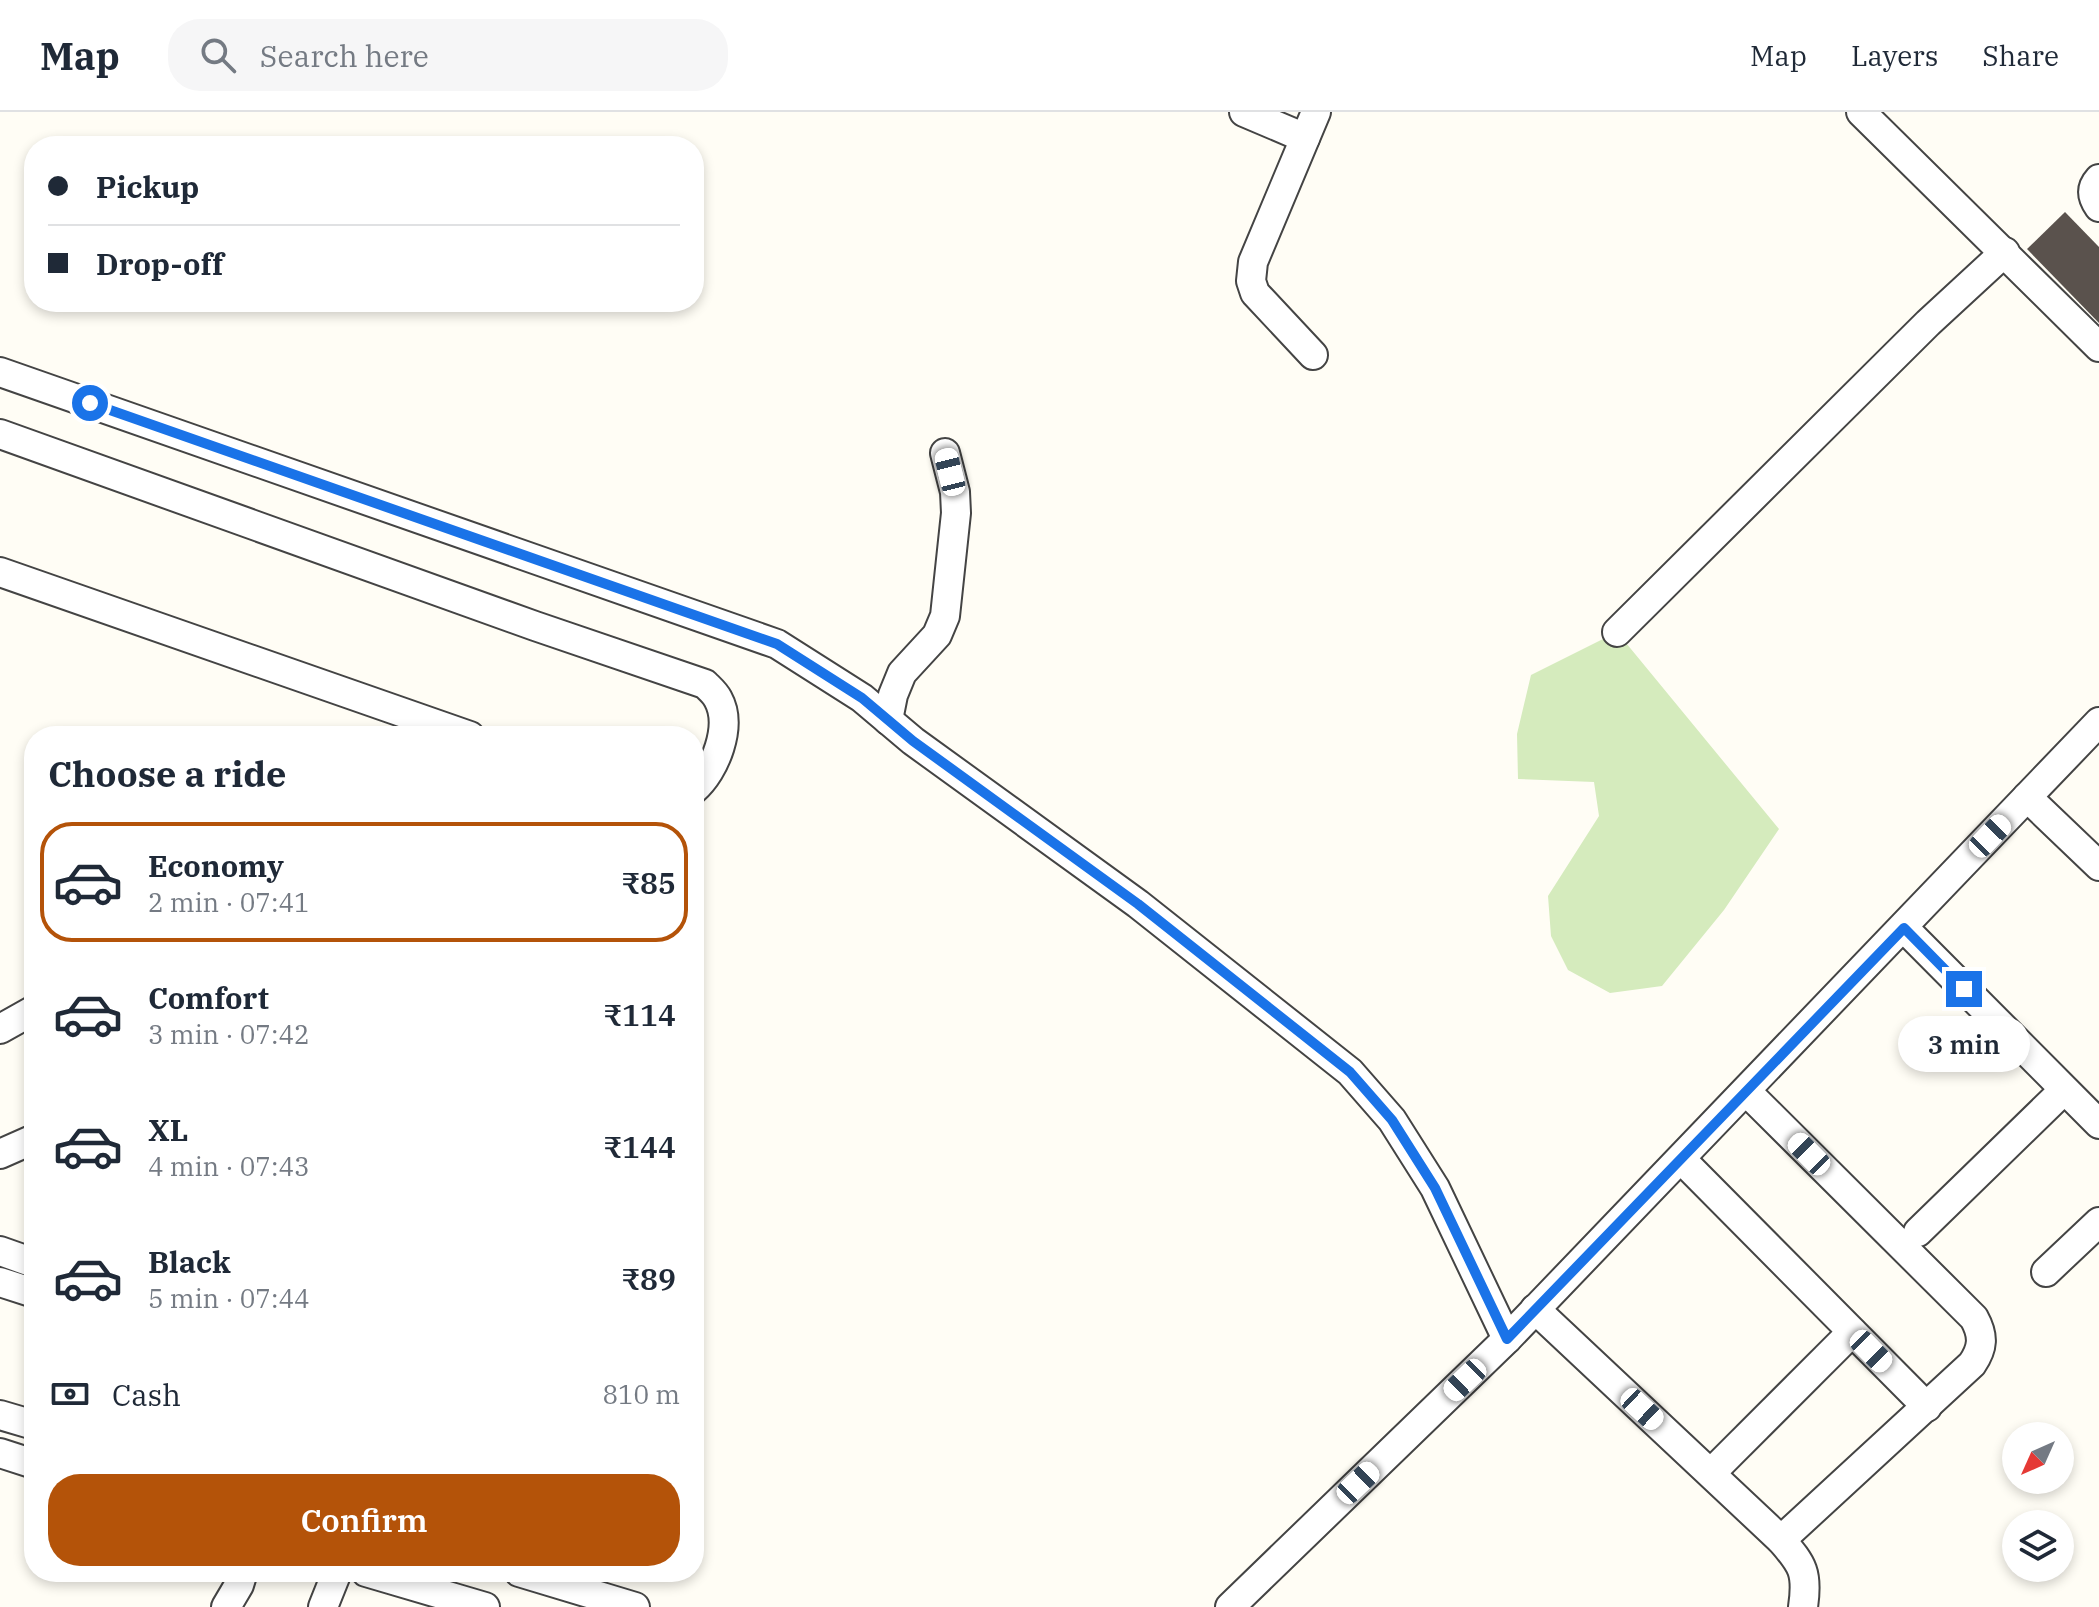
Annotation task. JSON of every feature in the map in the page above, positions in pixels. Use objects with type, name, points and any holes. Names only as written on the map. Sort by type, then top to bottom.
[{"type":"street","points":[[1244,112],[1310,125],[1253,262],[1251,281],[1265,306],[1313,355]]},
{"type":"street","points":[[1861,112],[2099,347]]},
{"type":"street","points":[[2099,179],[2092,195],[2099,207]]},
{"type":"street","points":[[1617,632],[1928,323],[2005,252]]},
{"type":"street","points":[[0,372],[777,644],[862,698],[925,750],[1138,904],[1350,1072],[1392,1120],[1435,1188],[1507,1339]]},
{"type":"street","points":[[0,434],[705,684],[718,697],[723,729],[712,767],[704,779]]},
{"type":"street","points":[[888,720],[902,673],[937,635],[945,616],[956,513],[955,492],[945,453]]},
{"type":"street","points":[[0,572],[441,726]]},
{"type":"street","points":[[1230,1607],[1507,1339],[2099,722]]},
{"type":"street","points":[[2027,797],[2099,866]]},
{"type":"street","points":[[1904,928],[2099,1124]]},
{"type":"street","points":[[0,1029],[24,1016]]},
{"type":"street","points":[[1918,1232],[2064,1090]]},
{"type":"street","points":[[1747,1092],[1974,1318],[1980,1329],[1981,1352],[1972,1364],[1781,1540]]},
{"type":"street","points":[[0,1154],[24,1143]]},
{"type":"street","points":[[1681,1159],[1927,1407]]},
{"type":"street","points":[[2046,1272],[2099,1222]]},
{"type":"street","points":[[0,1251],[24,1259]]},
{"type":"street","points":[[0,1282],[24,1290]]},
{"type":"street","points":[[1535,1309],[1781,1540],[1795,1556],[1806,1577],[1803,1607]]},
{"type":"street","points":[[1711,1473],[1852,1332]]},
{"type":"street","points":[[0,1415],[24,1422]]},
{"type":"street","points":[[0,1453],[24,1461]]},
{"type":"street","points":[[226,1607],[240,1582]]},
{"type":"street","points":[[323,1607],[333,1582]]},
{"type":"street","points":[[400,1582],[485,1607]]},
{"type":"street","points":[[552,1582],[635,1607]]},
{"type":"green space","points":[[1617,632],[1779,829],[1724,910],[1662,986],[1610,993],[1568,970],[1551,936],[1548,896],[1599,816],[1594,782],[1518,779],[1517,734],[1531,675]]},
{"type":"building","points":[[2065,212],[2099,247],[2099,323],[2027,249]]},
{"type":"route","points":[[90,403],[777,644],[811,664],[862,698],[913,741],[1138,904],[1350,1072],[1392,1120],[1435,1188],[1507,1339],[1904,928],[1964,989]]}]
